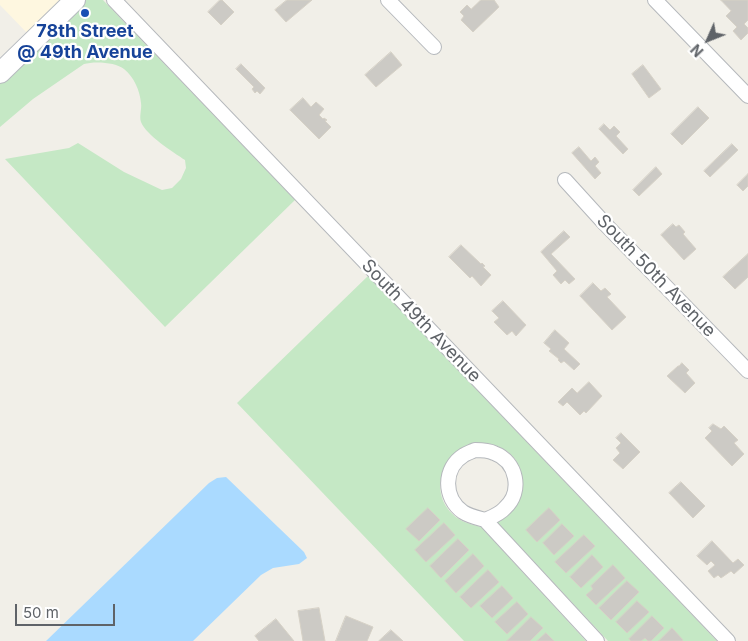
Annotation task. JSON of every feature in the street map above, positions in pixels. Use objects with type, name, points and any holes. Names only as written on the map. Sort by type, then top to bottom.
[{"type":"street","points":[[0,73],[75,0]]},
{"type":"street","name":"South 49th Avenue","points":[[114,0],[728,641]]},
{"type":"street","points":[[388,0],[434,47]]},
{"type":"street","points":[[655,0],[748,96]]},
{"type":"street","name":"South 50th Avenue","points":[[565,180],[748,372]]},
{"type":"street","points":[[485,520],[505,508],[512,500],[515,490],[515,478],[512,468],[505,459],[496,453],[486,450],[475,450],[464,454],[455,462],[449,472],[447,483],[449,495],[455,505],[464,513],[485,520],[597,641]]},
{"type":"shaded area","points":[[0,0],[65,0],[29,35],[0,5]]},
{"type":"green space","points":[[85,0],[103,0],[295,200],[165,327],[5,159],[69,148],[78,143],[124,172],[162,190],[172,188],[181,179],[186,168],[185,160],[160,143],[144,127],[140,120],[141,103],[136,84],[128,72],[116,65],[99,62],[84,64],[33,99],[0,127],[0,83]]},
{"type":"green space","points":[[368,276],[717,641],[608,641],[497,522],[513,509],[521,493],[522,475],[516,461],[511,454],[491,444],[474,444],[460,450],[449,461],[442,475],[441,491],[446,506],[459,519],[481,527],[586,641],[464,641],[237,403]]},
{"type":"water","points":[[226,477],[304,552],[307,558],[299,564],[273,568],[261,575],[193,641],[46,641],[209,483],[217,478]]},
{"type":"building","points":[[220,0],[234,12],[221,25],[208,12]]},
{"type":"building","points":[[287,0],[312,0],[286,22],[275,10]]},
{"type":"building","points":[[481,0],[494,0],[499,7],[473,32],[461,20],[464,16],[460,12],[467,5],[471,9]]},
{"type":"building","points":[[721,0],[748,0],[748,20],[744,24],[748,28],[748,33],[741,40],[733,31],[737,27],[726,16],[731,11]]},
{"type":"building","points":[[391,52],[402,65],[376,87],[365,75]]},
{"type":"building","points":[[241,64],[265,88],[260,94],[257,91],[255,93],[252,89],[254,87],[236,69]]},
{"type":"building","points":[[643,65],[661,89],[649,98],[632,74]]},
{"type":"building","points":[[303,98],[311,107],[316,102],[324,109],[319,115],[327,120],[325,121],[331,127],[319,139],[290,110]]},
{"type":"building","points":[[698,107],[709,118],[682,145],[671,134]]},
{"type":"building","points":[[604,124],[610,130],[614,126],[620,132],[616,136],[628,149],[623,154],[599,129]]},
{"type":"building","points":[[732,144],[738,150],[710,177],[704,171]]},
{"type":"building","points":[[579,147],[591,161],[595,157],[599,162],[595,166],[601,173],[595,179],[572,153]]},
{"type":"building","points":[[656,167],[662,174],[639,196],[633,190]]},
{"type":"building","points":[[748,174],[748,186],[743,191],[737,185]]},
{"type":"building","points":[[673,224],[676,227],[679,225],[685,232],[683,234],[696,249],[684,260],[661,235]]},
{"type":"building","points":[[564,231],[570,237],[551,254],[575,279],[569,284],[565,280],[561,284],[553,275],[557,271],[541,252]]},
{"type":"building","points":[[461,245],[485,266],[483,267],[491,275],[481,286],[449,257]]},
{"type":"building","points":[[748,254],[748,277],[735,289],[723,277]]},
{"type":"building","points":[[593,283],[601,291],[605,288],[611,294],[607,297],[626,317],[612,330],[580,296]]},
{"type":"building","points":[[503,301],[526,325],[516,336],[512,331],[507,335],[494,322],[499,318],[492,311]]},
{"type":"building","points":[[555,330],[569,343],[564,349],[580,364],[574,370],[564,361],[561,363],[544,343]]},
{"type":"building","points":[[682,363],[689,370],[686,373],[695,383],[685,393],[667,376]]},
{"type":"building","points":[[589,382],[602,396],[586,413],[584,411],[580,415],[567,402],[563,406],[558,402],[572,388],[577,393]]},
{"type":"building","points":[[713,424],[721,429],[724,426],[738,440],[734,443],[744,454],[732,466],[705,438],[712,431],[709,428]]},
{"type":"building","points":[[621,433],[640,452],[623,469],[613,460],[620,453],[616,448],[621,443],[616,438]]},
{"type":"building","points":[[681,482],[705,506],[693,518],[669,493]]},
{"type":"building","points":[[428,508],[440,520],[419,541],[406,529]]},
{"type":"building","points":[[549,508],[560,520],[537,542],[526,530]]},
{"type":"building","points":[[444,523],[455,535],[426,562],[415,550]]},
{"type":"building","points":[[562,524],[574,536],[554,555],[543,543]]},
{"type":"building","points":[[584,535],[595,546],[566,573],[555,562]]},
{"type":"building","points":[[458,539],[469,550],[441,578],[430,566]]},
{"type":"building","points":[[712,541],[733,563],[738,559],[744,565],[734,574],[731,571],[721,578],[718,575],[714,578],[708,571],[715,565],[711,561],[707,565],[697,556]]},
{"type":"building","points":[[473,554],[484,566],[456,593],[445,581]]},
{"type":"building","points":[[592,555],[603,567],[581,588],[570,577]]},
{"type":"building","points":[[613,565],[625,578],[596,605],[586,595],[593,589],[591,586]]},
{"type":"building","points":[[488,570],[499,582],[471,608],[460,597]]},
{"type":"building","points":[[627,581],[639,592],[611,620],[599,608]]},
{"type":"building","points":[[502,586],[513,598],[492,618],[480,606]]},
{"type":"building","points":[[637,601],[649,612],[627,633],[616,622]]},
{"type":"building","points":[[517,602],[528,614],[507,634],[495,622]]},
{"type":"building","points":[[319,608],[325,641],[303,641],[298,611]]},
{"type":"building","points":[[346,616],[373,627],[367,641],[336,641]]},
{"type":"building","points":[[652,616],[664,628],[651,641],[645,638],[641,641],[631,641],[629,639]]},
{"type":"building","points":[[531,617],[543,628],[530,641],[507,641]]},
{"type":"building","points":[[276,619],[294,641],[259,641],[255,636]]},
{"type":"building","points":[[672,628],[682,641],[659,641]]},
{"type":"building","points":[[391,630],[403,641],[379,641]]},
{"type":"building","points":[[546,633],[554,641],[537,641]]},
{"type":"place","name":"78th Street @ 49th Avenue","points":[[85,13]]}]
